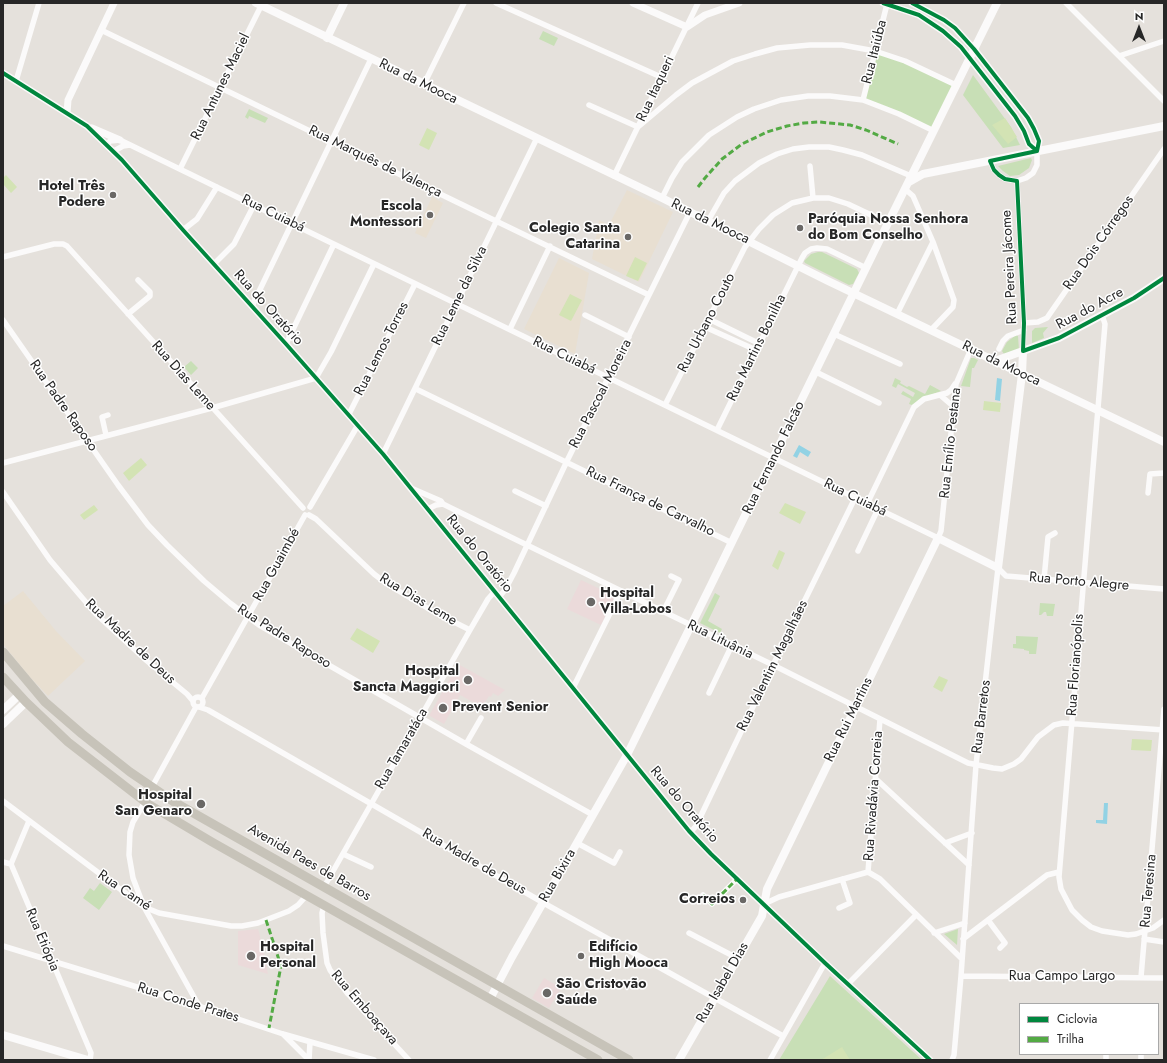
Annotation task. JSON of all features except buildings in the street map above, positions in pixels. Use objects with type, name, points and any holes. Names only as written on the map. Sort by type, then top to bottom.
[{"type":"main road","points":[[327,38],[344,3]]},
{"type":"main road","name":"Rua da Mooca","points":[[258,4],[1164,442]]},
{"type":"main road","name":"Rua Fernando Falcão","points":[[627,755],[692,626],[970,58],[994,4]]},
{"type":"main road","points":[[908,182],[919,175],[1164,126]]},
{"type":"main road","points":[[919,161],[920,169],[932,173]]},
{"type":"main road","name":"Rua do Acre","points":[[995,361],[1024,352],[1059,338],[1134,298],[1164,278]]},
{"type":"main road","name":"Rua Pereira Jácome","points":[[1022,374],[1024,352]]},
{"type":"main road","name":"Rua Barretos","points":[[998,568],[1022,374]]},
{"type":"main road","name":"Rua Cuiabá","points":[[938,538],[998,568]]},
{"type":"main road","name":"Rua Rui Martins","points":[[764,904],[767,889],[938,538]]},
{"type":"main road","name":"Avenida Paes de Barros","points":[[3,652],[45,702],[82,734],[174,802],[629,1060]]},
{"type":"main road","name":"Avenida Paes de Barros","points":[[3,676],[19,695],[68,742],[145,802],[212,842],[598,1060]]},
{"type":"main road","points":[[3,710],[19,695],[29,692],[33,693],[40,700],[45,702]]},
{"type":"main road","points":[[3,724],[26,702]]},
{"type":"main road","name":"Rua Bixira","points":[[490,999],[543,902],[627,755]]},
{"type":"main road","points":[[271,874],[280,876],[313,894],[319,894],[324,887]]},
{"type":"main road","name":"Rua Isabel Dias","points":[[679,1060],[762,916],[764,904]]},
{"type":"main road","points":[[3,1035],[89,1060]]},
{"type":"street","points":[[16,81],[39,3]]},
{"type":"street","points":[[67,113],[68,100],[114,3]]},
{"type":"street","points":[[424,84],[464,3]]},
{"type":"street","points":[[496,3],[662,77]]},
{"type":"street","points":[[634,3],[687,27],[705,14],[739,3]]},
{"type":"street","name":"Rua Itaqueri","points":[[614,176],[698,3]]},
{"type":"street","points":[[1067,3],[1164,101]]},
{"type":"street","name":"Rua Antunes Maciel","points":[[180,169],[221,87],[258,4]]},
{"type":"street","points":[[885,4],[919,15],[931,22],[953,40],[970,58],[1000,96],[1020,123],[1029,144],[1037,151]]},
{"type":"street","name":"Rua Itaiúba","points":[[863,100],[885,4]]},
{"type":"street","points":[[917,4],[955,28],[1007,90],[1034,129],[1039,141],[1037,151],[1038,161],[1033,173],[1026,178],[1017,181],[1005,179],[998,175],[990,161]]},
{"type":"street","name":"Rua Marquês de Valença","points":[[101,30],[649,295]]},
{"type":"street","points":[[1119,56],[1164,41]]},
{"type":"street","points":[[589,105],[638,127],[692,83],[733,61],[784,47],[810,45],[842,45],[875,51],[904,61],[956,85]]},
{"type":"street","points":[[252,306],[371,59]]},
{"type":"street","name":"Rua do Oratório","points":[[3,73],[87,126],[114,151],[384,454],[690,833],[825,963],[930,1060]]},
{"type":"street","points":[[991,85],[998,79]]},
{"type":"street","points":[[1000,96],[1007,90]]},
{"type":"street","points":[[662,198],[677,169],[690,153],[709,135],[737,116],[775,101],[794,97],[830,96],[863,100],[899,114],[934,131]]},
{"type":"street","points":[[54,105],[68,100]]},
{"type":"street","points":[[87,126],[120,140]]},
{"type":"street","name":"Rua Leme da Silva","points":[[384,454],[537,138]]},
{"type":"street","points":[[107,144],[120,140]]},
{"type":"street","name":"Rua Cuiabá","points":[[120,140],[938,538]]},
{"type":"street","points":[[114,151],[121,147],[130,145]]},
{"type":"street","points":[[708,221],[724,193],[735,181],[759,163],[777,154],[793,150],[829,147],[862,155],[908,182],[933,242],[955,304],[931,330]]},
{"type":"street","name":"Rua Dois Córregos","points":[[1024,323],[1038,322],[1050,315],[1164,149]]},
{"type":"street","points":[[810,166],[813,198]]},
{"type":"street","name":"Rua Pereira Jácome","points":[[1017,181],[1024,352]]},
{"type":"street","points":[[183,230],[200,216],[217,187]]},
{"type":"street","name":"Rua Urbano Couto","points":[[665,405],[727,281],[749,242],[766,221],[787,205],[813,198],[824,198],[836,199],[888,223]]},
{"type":"street","points":[[214,264],[234,244],[254,205]]},
{"type":"street","name":"Rua Pascoal Moreira","points":[[497,594],[505,590],[690,212]]},
{"type":"street","points":[[897,314],[933,242]]},
{"type":"street","name":"Rua Dias Leme","points":[[3,258],[54,244],[63,244],[70,249],[303,508],[306,506],[309,512],[316,519],[387,584],[434,612],[470,630]]},
{"type":"street","points":[[286,344],[334,244]]},
{"type":"street","points":[[510,329],[550,246]]},
{"type":"street","name":"Rua Martins Bonilha","points":[[717,430],[805,253],[811,249],[826,249],[866,268]]},
{"type":"street","points":[[3,462],[212,408],[316,378],[331,352],[374,264]]},
{"type":"street","points":[[128,314],[150,296],[150,292],[138,280]]},
{"type":"street","name":"Rua Lemos Torres","points":[[349,414],[415,284]]},
{"type":"street","points":[[585,315],[630,337]]},
{"type":"street","name":"Rua Florianópolis","points":[[1102,315],[1104,324],[1059,872],[1061,889],[1066,900],[1072,910],[1091,927],[1102,931],[1128,935],[1153,928],[1164,920]]},
{"type":"street","points":[[709,319],[760,344]]},
{"type":"street","name":"Rua Padre Raposo","points":[[3,320],[118,485],[148,525],[204,581],[259,625],[420,718],[593,815]]},
{"type":"street","points":[[705,326],[756,350]]},
{"type":"street","name":"Rua Pereira Jácome","points":[[999,349],[1003,341],[1008,336],[1015,332],[1024,330]]},
{"type":"street","points":[[730,338],[733,331]]},
{"type":"street","points":[[834,334],[900,364]]},
{"type":"street","name":"Rua Emílio Pestana","points":[[938,538],[941,532],[956,384],[971,349]]},
{"type":"street","points":[[816,372],[879,403]]},
{"type":"street","points":[[867,504],[914,408],[924,399],[940,395],[951,390],[956,384]]},
{"type":"street","name":"Rua França de Carvalho","points":[[416,389],[732,542]]},
{"type":"street","points":[[940,395],[954,407]]},
{"type":"street","points":[[106,435],[102,417],[108,416]]},
{"type":"street","name":"Rua Guaimbé","points":[[198,707],[202,706],[199,700],[358,425]]},
{"type":"street","points":[[1148,493],[1150,474],[1164,473]]},
{"type":"street","name":"Rua Lituânia","points":[[411,488],[441,501],[443,504],[527,546],[773,665],[964,761],[976,765],[1002,769],[1014,764],[1021,759],[1038,737],[1045,731],[1063,723],[1163,730]]},
{"type":"street","points":[[515,491],[546,506]]},
{"type":"street","name":"Rua Madre de Deus","points":[[3,492],[50,560],[96,614],[147,661],[187,694],[199,700]]},
{"type":"street","points":[[422,502],[429,498],[435,499]]},
{"type":"street","name":"Rua Valentim Magalhães","points":[[690,833],[696,826],[855,498]]},
{"type":"street","points":[[428,508],[443,504]]},
{"type":"street","points":[[858,551],[878,509]]},
{"type":"street","points":[[1044,579],[1048,537],[1055,533]]},
{"type":"street","name":"Rua Porto Alegre","points":[[998,568],[1006,576],[1164,589]]},
{"type":"street","name":"Rua Barretos","points":[[952,1060],[954,1055],[964,940],[976,765],[998,568]]},
{"type":"street","points":[[663,612],[678,580],[671,576]]},
{"type":"street","points":[[573,688],[621,591]]},
{"type":"street","name":"Rua Tamaratáca","points":[[324,887],[488,599],[497,594]]},
{"type":"street","points":[[709,693],[732,645]]},
{"type":"street","points":[[152,787],[198,707],[194,704],[199,700],[208,710]]},
{"type":"street","name":"Rua Madre de Deus","points":[[198,707],[208,710],[543,902],[784,1036]]},
{"type":"street","name":"Rua Teresina","points":[[1141,978],[1164,709]]},
{"type":"street","points":[[466,744],[481,718]]},
{"type":"street","name":"Rua Rivadávia Correia","points":[[868,872],[876,779],[878,728],[880,719]]},
{"type":"street","points":[[876,779],[969,865]]},
{"type":"street","name":"Rua Camé","points":[[3,801],[144,907],[159,913],[231,926],[242,926],[258,924],[289,911],[298,905],[307,895]]},
{"type":"street","points":[[145,802],[133,822],[129,842],[129,855],[133,878],[144,907],[199,1006]]},
{"type":"street","points":[[3,862],[11,864],[29,821]]},
{"type":"street","points":[[945,843],[972,833]]},
{"type":"street","points":[[577,843],[614,863],[620,852]]},
{"type":"street","points":[[343,854],[371,867]]},
{"type":"street","name":"Rua Etiópia","points":[[11,864],[91,1053],[89,1060]]},
{"type":"street","points":[[764,904],[779,898],[868,872],[880,879],[962,959]]},
{"type":"street","points":[[964,940],[1046,875],[1059,872]]},
{"type":"street","points":[[703,895],[712,904],[737,879]]},
{"type":"street","points":[[839,908],[850,903],[842,879]]},
{"type":"street","name":"Rua Emboaçava","points":[[324,905],[322,913],[323,933],[327,964],[330,970],[348,994],[409,1060]]},
{"type":"street","points":[[848,984],[916,915]]},
{"type":"street","points":[[988,920],[1005,943],[1000,948]]},
{"type":"street","points":[[934,933],[965,923]]},
{"type":"street","points":[[689,933],[737,958]]},
{"type":"street","points":[[1144,939],[1164,942]]},
{"type":"street","name":"Rua Conde Prates","points":[[3,946],[199,1006],[283,1034],[374,1060]]},
{"type":"street","points":[[770,1060],[825,963]]},
{"type":"street","name":"Rua Campo Largo","points":[[961,976],[1164,978]]},
{"type":"street","points":[[283,1034],[309,1060]]},
{"type":"street","points":[[309,1060],[310,1042]]},
{"type":"shaded area","name":"Colegio Santa Catarina","points":[[627,190],[673,212],[639,282],[592,259],[599,220],[609,225]]},
{"type":"shaded area","name":"Escola Montessori","points":[[432,197],[443,203],[426,238],[415,233]]},
{"type":"shaded area","points":[[559,258],[589,273],[575,354],[524,329]]},
{"type":"shaded area","name":"Hospital Villa-Lobos","points":[[581,580],[615,596],[601,625],[567,609]]},
{"type":"shaded area","points":[[23,591],[56,631],[85,661],[48,696],[29,676],[3,644],[3,606]]},
{"type":"shaded area","name":"Hospital Sancta Maggiori","points":[[458,664],[505,690],[498,696],[493,693],[491,697],[489,696],[482,707],[460,695],[444,724],[430,716],[430,714]]},
{"type":"shaded area","name":"Hospital Personal","points":[[258,929],[268,974],[238,965],[238,931]]},
{"type":"shaded area","name":"São Cristovão Saúde","points":[[544,978],[561,988],[549,1008],[532,998]]},
{"type":"green space","points":[[543,31],[558,38],[554,46],[539,39]]},
{"type":"green space","points":[[876,51],[956,85],[934,131],[863,100]]},
{"type":"green space","points":[[973,75],[1011,127],[1020,145],[1003,148],[963,95]]},
{"type":"green space","points":[[249,109],[268,118],[265,123],[249,116],[248,119],[245,117]]},
{"type":"green space","points":[[1005,118],[1017,137],[1008,144],[992,125]]},
{"type":"green space","points":[[427,128],[437,133],[429,150],[419,145]]},
{"type":"green space","points":[[1031,158],[1032,160],[1029,168],[1019,175],[1010,176],[998,166]]},
{"type":"green space","points":[[6,175],[17,187],[11,193],[3,184],[3,178]]},
{"type":"green space","points":[[822,252],[857,269],[859,273],[853,284],[849,285],[805,263],[804,261],[811,254]]},
{"type":"green space","points":[[635,257],[647,263],[638,281],[626,276]]},
{"type":"green space","points":[[570,294],[582,300],[571,321],[559,315]]},
{"type":"green space","points":[[1048,327],[1043,333],[1044,338],[1032,343],[1032,331],[1035,328]]},
{"type":"green space","points":[[1016,335],[1018,336],[1019,350],[1004,354],[1002,351],[1007,342]]},
{"type":"green space","points":[[971,358],[978,360],[974,368],[972,368],[970,387],[961,386]]},
{"type":"green space","points":[[191,361],[198,368],[191,375],[184,367]]},
{"type":"green space","points":[[895,378],[907,387],[909,386],[925,394],[930,385],[941,391],[925,397],[912,405],[909,404],[911,399],[901,394],[903,391],[913,397],[915,393],[898,384],[896,388],[892,386]]},
{"type":"green space","points":[[984,401],[1001,403],[1000,412],[983,410]]},
{"type":"green space","points":[[141,458],[147,465],[129,481],[123,473]]},
{"type":"green space","points":[[785,503],[806,512],[800,524],[779,513]]},
{"type":"green space","points":[[94,505],[98,510],[84,520],[80,515]]},
{"type":"green space","points":[[779,550],[785,553],[778,570],[772,566]]},
{"type":"green space","points":[[715,593],[720,596],[708,621],[722,629],[720,633],[700,623]]},
{"type":"green space","points":[[1040,603],[1055,604],[1053,616],[1047,616],[1046,612],[1039,615]]},
{"type":"green space","points":[[357,628],[380,641],[373,653],[350,639]]},
{"type":"green space","points":[[1016,636],[1038,637],[1036,654],[1029,654],[1029,651],[1024,649],[1013,648],[1013,644],[1016,644]]},
{"type":"green space","points":[[939,676],[948,680],[942,692],[933,687]]},
{"type":"green space","points":[[1132,739],[1152,740],[1151,751],[1131,750]]},
{"type":"green space","points":[[100,883],[112,892],[99,910],[83,898],[90,888],[94,891]]},
{"type":"green space","points":[[958,929],[957,945],[944,934]]},
{"type":"green space","points":[[830,976],[922,1060],[779,1060]]},
{"type":"green space","points":[[842,1047],[850,1060],[821,1060]]},
{"type":"water","points":[[997,378],[1002,379],[1000,401],[995,400]]},
{"type":"water","points":[[799,445],[811,452],[808,457],[800,452],[797,458],[793,456]]},
{"type":"water","points":[[1104,803],[1108,803],[1107,824],[1096,823],[1096,820],[1103,820]]},
{"type":"marked path","points":[[698,187],[722,159],[742,144],[767,132],[787,126],[819,122],[850,125],[866,130],[898,144]]},
{"type":"marked path","points":[[703,895],[712,904],[737,879]]},
{"type":"marked path","points":[[266,920],[281,966],[269,1028]]},
{"type":"cycle path","points":[[883,3],[919,15],[943,31],[961,47],[1015,116],[1024,131],[1029,144],[1037,151]]},
{"type":"cycle path","points":[[912,3],[944,20],[955,28],[974,49],[1028,118],[1039,141],[1037,151]]},
{"type":"cycle path","points":[[3,73],[87,126],[122,160],[383,454],[689,831],[825,963],[930,1060]]},
{"type":"cycle path","points":[[1037,151],[990,161],[994,170],[999,175],[1005,179],[1017,181],[1024,323],[1023,351],[1059,338],[1134,298],[1164,278]]},
{"type":"place","name":"Hotel Três Podere","points":[[113,195]]},
{"type":"place","name":"Escola Montessori","points":[[430,215]]},
{"type":"place","name":"Paróquia Nossa Senhora do Bom Conselho","points":[[800,228]]},
{"type":"place","name":"Colegio Santa Catarina","points":[[628,237]]},
{"type":"place","name":"Hospital Villa-Lobos","points":[[591,602]]},
{"type":"place","name":"Hospital Sancta Maggiori","points":[[468,680]]},
{"type":"place","name":"Prevent Senior","points":[[443,708]]},
{"type":"place","name":"Hospital San Genaro","points":[[201,804]]},
{"type":"place","name":"Correios","points":[[743,900]]},
{"type":"place","name":"Hospital Personal","points":[[251,956]]},
{"type":"place","name":"Edifício High Mooca","points":[[581,956]]},
{"type":"place","name":"São Cristovão Saúde","points":[[547,993]]}]
